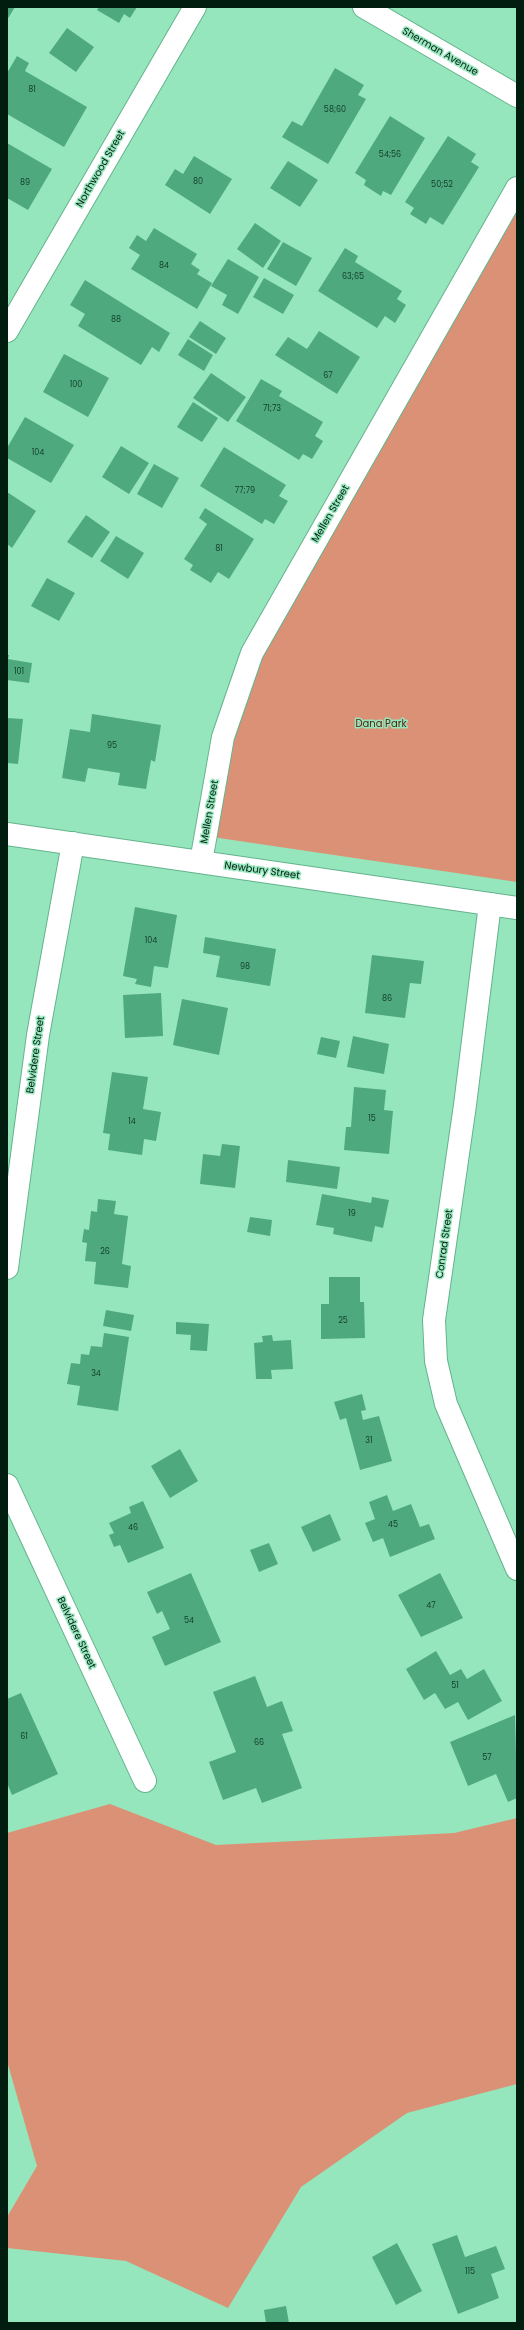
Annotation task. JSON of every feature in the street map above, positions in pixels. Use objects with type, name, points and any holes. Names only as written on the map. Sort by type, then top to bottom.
[{"type":"street","name":"Northwood Street","points":[[7,331],[195,7]]},
{"type":"street","name":"Sherman Avenue","points":[[364,7],[517,96]]},
{"type":"street","name":"Mellen Street","points":[[201,862],[223,737],[252,652],[517,188]]},
{"type":"street","name":"Newbury Street","points":[[7,834],[517,908]]},
{"type":"street","name":"Belvidere Street","points":[[7,1268],[38,1035],[73,843]]},
{"type":"street","name":"Conrad Street","points":[[490,904],[465,1105],[434,1320],[436,1361],[446,1404],[517,1569]]},
{"type":"street","name":"Belvidere Street","points":[[7,1485],[145,1781]]},
{"type":"green space","name":"Dana Park","points":[[517,185],[517,882],[212,837],[229,726],[328,513]]},
{"type":"green space","points":[[110,1804],[216,1845],[454,1833],[517,1818],[517,2084],[407,2113],[301,2187],[228,2308],[126,2261],[7,2248],[7,2217],[37,2166],[7,2061],[7,1833]]},
{"type":"building","points":[[7,7],[15,7],[7,20]]},
{"type":"building","points":[[99,7],[137,7],[130,18],[124,14],[119,23],[97,10]]},
{"type":"building","points":[[67,28],[94,47],[76,72],[49,53]]},
{"type":"building","points":[[17,56],[29,63],[25,71],[87,107],[64,147],[7,114],[7,73]]},
{"type":"building","points":[[335,68],[364,85],[358,95],[366,99],[328,164],[282,137],[292,121],[302,126]]},
{"type":"building","points":[[390,116],[425,138],[391,195],[383,191],[381,196],[364,185],[366,180],[355,173]]},
{"type":"building","points":[[448,136],[476,154],[471,162],[479,167],[443,225],[430,217],[426,224],[410,214],[414,208],[405,202]]},
{"type":"building","points":[[7,143],[52,169],[28,210],[7,198]]},
{"type":"building","points":[[194,156],[232,179],[210,214],[165,185],[175,169],[183,174]]},
{"type":"building","points":[[288,161],[318,180],[300,207],[270,188]]},
{"type":"building","points":[[255,223],[281,241],[263,268],[237,249]]},
{"type":"building","points":[[154,228],[197,254],[191,264],[200,270],[197,274],[212,283],[197,309],[131,269],[140,255],[129,248],[137,235],[146,241]]},
{"type":"building","points":[[283,242],[312,258],[296,286],[267,269]]},
{"type":"building","points":[[345,248],[358,256],[355,262],[402,291],[397,299],[406,305],[395,323],[385,316],[377,328],[318,291]]},
{"type":"building","points":[[228,259],[259,277],[238,314],[222,305],[227,295],[211,286]]},
{"type":"building","points":[[264,278],[294,295],[283,314],[253,297]]},
{"type":"building","points":[[85,280],[170,333],[159,352],[152,347],[141,365],[78,326],[85,314],[70,305]]},
{"type":"building","points":[[200,321],[226,338],[216,354],[189,337]]},
{"type":"building","points":[[319,331],[360,357],[337,394],[275,355],[288,337],[307,349]]},
{"type":"building","points":[[188,339],[213,355],[204,371],[178,355]]},
{"type":"building","points":[[64,354],[109,378],[88,417],[43,392]]},
{"type":"building","points":[[211,373],[246,397],[228,422],[193,398]]},
{"type":"building","points":[[261,379],[282,391],[279,396],[323,422],[315,436],[323,441],[312,459],[303,454],[299,460],[236,421]]},
{"type":"building","points":[[193,402],[218,418],[202,442],[177,427]]},
{"type":"building","points":[[25,417],[74,445],[51,483],[7,458],[7,448]]},
{"type":"building","points":[[121,446],[149,463],[129,494],[102,477]]},
{"type":"building","points":[[224,447],[286,485],[279,496],[288,501],[274,524],[265,519],[262,524],[200,486]]},
{"type":"building","points":[[154,464],[179,478],[162,508],[137,494]]},
{"type":"building","points":[[7,492],[36,511],[12,548],[7,544]]},
{"type":"building","points":[[205,508],[254,539],[229,579],[218,572],[211,583],[190,570],[193,565],[184,559],[207,524],[199,518]]},
{"type":"building","points":[[86,515],[110,532],[92,558],[67,542]]},
{"type":"building","points":[[116,536],[144,553],[128,579],[100,561]]},
{"type":"building","points":[[47,578],[75,593],[59,621],[31,606]]},
{"type":"building","points":[[7,655],[9,655],[8,659],[32,663],[29,683],[7,680]]},
{"type":"building","points":[[92,714],[161,725],[155,762],[151,760],[146,789],[118,785],[120,773],[88,768],[85,782],[62,778],[70,729],[90,732]]},
{"type":"building","points":[[7,718],[23,719],[18,764],[7,763]]},
{"type":"building","points":[[135,907],[177,915],[168,968],[154,966],[151,987],[135,984],[137,979],[123,976]]},
{"type":"building","points":[[205,937],[276,949],[270,986],[216,977],[220,956],[203,953]]},
{"type":"building","points":[[372,955],[424,961],[421,984],[410,983],[405,1018],[365,1013]]},
{"type":"building","points":[[161,993],[163,1036],[125,1038],[123,995]]},
{"type":"building","points":[[182,999],[228,1008],[219,1055],[173,1045]]},
{"type":"building","points":[[353,1036],[389,1044],[384,1074],[347,1067]]},
{"type":"building","points":[[321,1037],[340,1041],[336,1058],[317,1054]]},
{"type":"building","points":[[112,1072],[148,1077],[143,1109],[161,1112],[156,1141],[144,1139],[142,1155],[108,1150],[110,1134],[103,1133]]},
{"type":"building","points":[[354,1087],[386,1090],[384,1110],[393,1111],[389,1154],[344,1150],[346,1127],[351,1127]]},
{"type":"building","points":[[222,1144],[240,1146],[235,1188],[200,1184],[203,1154],[220,1156]]},
{"type":"building","points":[[288,1160],[340,1167],[337,1189],[286,1182]]},
{"type":"building","points":[[322,1194],[371,1203],[372,1197],[389,1200],[383,1228],[375,1226],[372,1242],[333,1234],[334,1228],[316,1225]]},
{"type":"building","points":[[98,1199],[116,1201],[114,1214],[128,1216],[122,1264],[131,1266],[128,1288],[94,1284],[96,1262],[85,1261],[87,1243],[82,1242],[84,1229],[89,1230],[91,1211],[97,1212]]},
{"type":"building","points":[[250,1217],[272,1220],[270,1236],[247,1232]]},
{"type":"building","points":[[329,1277],[360,1277],[360,1302],[364,1302],[365,1338],[321,1339],[321,1304],[329,1304]]},
{"type":"building","points":[[106,1310],[134,1315],[131,1331],[103,1326]]},
{"type":"building","points":[[176,1322],[209,1324],[207,1351],[190,1350],[191,1335],[176,1334]]},
{"type":"building","points":[[104,1333],[129,1337],[118,1411],[77,1405],[80,1386],[67,1384],[71,1363],[80,1364],[81,1354],[89,1355],[91,1346],[102,1347]]},
{"type":"building","points":[[272,1335],[273,1341],[291,1340],[293,1369],[271,1370],[272,1379],[256,1379],[254,1343],[263,1342],[262,1336]]},
{"type":"building","points":[[362,1394],[366,1410],[361,1411],[363,1420],[379,1416],[392,1461],[360,1470],[346,1418],[340,1420],[334,1402]]},
{"type":"building","points":[[180,1449],[198,1481],[170,1498],[151,1466]]},
{"type":"building","points":[[387,1495],[393,1511],[411,1504],[420,1527],[429,1524],[435,1539],[390,1557],[383,1538],[373,1542],[365,1523],[375,1519],[369,1502]]},
{"type":"building","points":[[143,1501],[164,1548],[128,1563],[120,1545],[114,1547],[109,1535],[114,1533],[109,1523],[131,1513],[129,1507]]},
{"type":"building","points":[[330,1514],[341,1540],[313,1552],[301,1527]]},
{"type":"building","points":[[269,1543],[278,1564],[259,1572],[250,1550]]},
{"type":"building","points":[[191,1573],[221,1642],[165,1666],[152,1637],[170,1629],[162,1611],[157,1614],[147,1592]]},
{"type":"building","points":[[440,1573],[463,1618],[421,1637],[398,1595]]},
{"type":"building","points":[[436,1651],[450,1675],[461,1669],[467,1679],[484,1669],[502,1701],[468,1720],[458,1702],[445,1709],[435,1693],[424,1700],[406,1669]]},
{"type":"building","points":[[255,1676],[267,1707],[282,1701],[293,1731],[282,1734],[302,1788],[262,1803],[256,1788],[223,1800],[209,1762],[236,1752],[213,1692]]},
{"type":"building","points":[[21,1693],[58,1774],[12,1795],[7,1783],[7,1699]]},
{"type":"building","points":[[515,1715],[517,1798],[508,1802],[496,1774],[468,1786],[450,1742]]},
{"type":"building","points":[[457,2235],[465,2257],[496,2246],[505,2269],[491,2274],[499,2298],[458,2314],[432,2244]]},
{"type":"building","points":[[397,2243],[422,2291],[396,2305],[372,2257]]},
{"type":"building","points":[[286,2306],[289,2323],[266,2323],[264,2310]]}]
